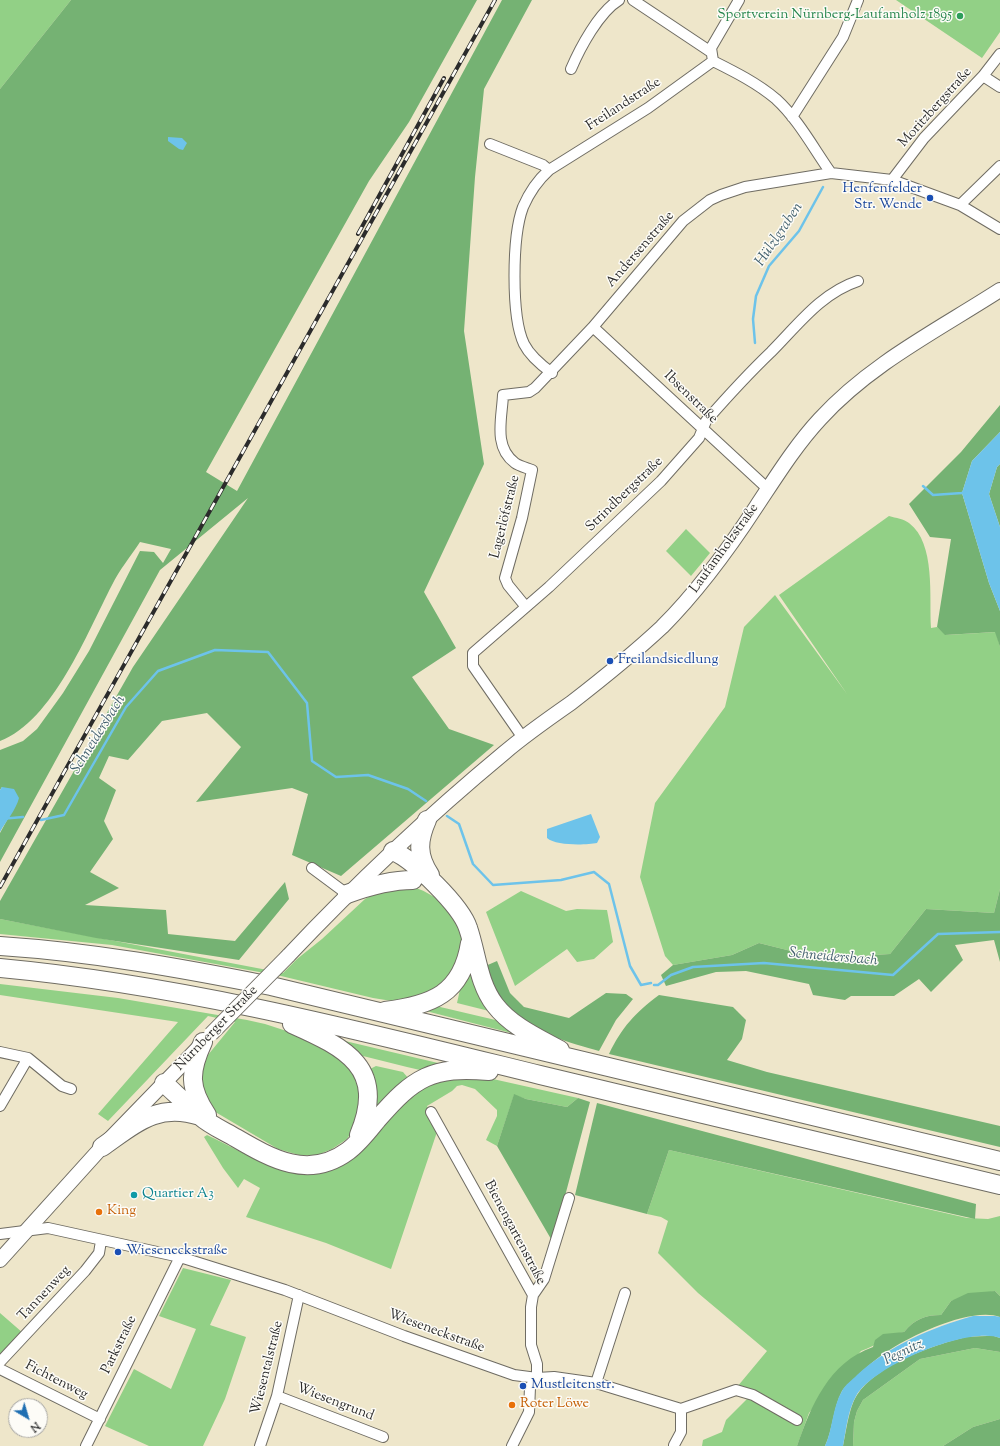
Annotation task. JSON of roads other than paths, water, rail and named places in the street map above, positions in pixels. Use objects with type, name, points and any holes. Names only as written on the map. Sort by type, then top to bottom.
[{"type":"highway","points":[[428,820],[423,830],[419,850],[425,868],[443,894]]},
{"type":"highway","points":[[392,851],[397,864],[413,880],[443,894]]},
{"type":"highway","points":[[392,851],[412,864],[461,913],[469,930],[484,985],[495,1005],[503,1014],[524,1030],[584,1062]]},
{"type":"highway","points":[[347,894],[368,886],[413,880]]},
{"type":"highway","points":[[376,1012],[416,1006],[428,1002],[443,993],[462,972],[471,940]]},
{"type":"highway","points":[[0,946],[80,954],[207,973],[271,986],[632,1074],[1000,1161]]},
{"type":"highway","points":[[0,968],[66,974],[257,1008],[1000,1185]]},
{"type":"highway","points":[[257,1008],[312,1033],[346,1052],[355,1060],[364,1074],[368,1095],[366,1116],[352,1148]]},
{"type":"highway","points":[[206,1120],[197,1099],[192,1078],[195,1061],[207,1038]]},
{"type":"highway","points":[[102,1147],[141,1121],[162,1112],[189,1113],[206,1120],[268,1156],[305,1166],[324,1163],[336,1158],[352,1148],[398,1097],[420,1079],[431,1074],[457,1069],[544,1076]]},
{"type":"highway","points":[[164,1083],[206,1120]]},
{"type":"main road","name":"Laufamholzstraße","points":[[442,806],[522,738],[612,670],[673,615],[701,584],[723,556],[805,437],[831,407],[856,385],[893,357],[1000,290]]},
{"type":"main road","name":"Nürnberger Straße","points":[[0,1260],[102,1147],[347,894],[442,806]]},
{"type":"street","points":[[571,69],[577,54],[609,6],[619,0]]},
{"type":"street","points":[[633,0],[776,100],[792,117],[831,173]]},
{"type":"street","points":[[712,56],[711,48],[739,0]]},
{"type":"street","points":[[792,117],[844,37],[858,0]]},
{"type":"street","name":"Moritzbergstraße","points":[[892,180],[924,138],[983,76],[1000,54]]},
{"type":"street","name":"Freilandstraße","points":[[552,373],[537,362],[524,344],[518,318],[515,266],[516,238],[523,208],[538,180],[549,170],[648,108],[712,56]]},
{"type":"street","points":[[983,76],[1000,87]]},
{"type":"street","points":[[490,144],[543,165],[549,170]]},
{"type":"street","points":[[960,205],[1000,166]]},
{"type":"street","name":"Andersenstraße","points":[[503,395],[529,392],[536,388],[552,373],[593,327],[683,221],[710,200],[745,187],[831,173],[892,180],[960,205],[1000,230]]},
{"type":"street","name":"Strindbergstraße","points":[[522,738],[473,666],[473,654],[661,482],[699,438],[706,421],[745,377],[799,321],[838,290],[858,282]]},
{"type":"street","name":"Ibsenstraße","points":[[593,327],[768,489]]},
{"type":"street","name":"Lagerlöfstraße","points":[[503,395],[500,437],[504,451],[515,463],[532,470],[522,518],[505,578],[508,585],[526,607]]},
{"type":"street","points":[[312,868],[347,894]]},
{"type":"street","points":[[0,1052],[28,1058],[62,1086],[71,1089]]},
{"type":"street","points":[[0,1106],[28,1058]]},
{"type":"street","name":"Bienengartenstraße","points":[[431,1112],[533,1295],[531,1307],[531,1345],[537,1364],[537,1378]]},
{"type":"street","points":[[533,1295],[544,1279],[569,1198]]},
{"type":"street","name":"Wieseneckstraße","points":[[0,1234],[48,1228],[101,1241],[180,1257],[300,1296],[404,1336],[514,1375],[537,1378],[554,1377],[596,1383],[681,1409]]},
{"type":"street","name":"Tannenweg","points":[[0,1362],[86,1271],[99,1253],[101,1241]]},
{"type":"street","name":"Parkstraße","points":[[86,1446],[180,1257]]},
{"type":"street","points":[[596,1383],[625,1293]]},
{"type":"street","name":"Wiesentalstraße","points":[[260,1446],[277,1396],[300,1296]]},
{"type":"street","name":"Fichtenweg","points":[[0,1369],[100,1419]]},
{"type":"street","points":[[512,1446],[529,1412],[530,1387],[537,1378]]},
{"type":"street","points":[[674,1445],[681,1432],[681,1409],[736,1390],[754,1395],[797,1420]]},
{"type":"street","name":"Wiesengrund","points":[[277,1396],[383,1437]]},
{"type":"water","points":[[168,137],[182,138],[187,143],[183,150],[179,149],[168,141]]},
{"type":"water","points":[[1000,432],[1000,464],[997,467],[989,494],[1000,527],[1000,611],[989,583],[962,493],[972,461]]},
{"type":"water","points":[[2,787],[14,789],[19,798],[0,832],[0,790]]},
{"type":"water","points":[[591,814],[600,837],[597,843],[564,844],[551,841],[547,838],[547,829]]},
{"type":"water","name":"Pegnitz","points":[[973,1316],[1000,1317],[1000,1338],[985,1336],[966,1338],[945,1343],[922,1351],[881,1373],[866,1384],[856,1396],[849,1414],[843,1446],[825,1446],[830,1433],[834,1411],[842,1391],[857,1375],[870,1364],[897,1346],[942,1326]]},
{"type":"waterway","name":"Hülzlgraben","points":[[755,343],[753,319],[756,296],[769,266],[799,231],[823,187]]},
{"type":"waterway","name":"Hülzlgraben","points":[[923,486],[933,495],[962,493],[965,491]]},
{"type":"waterway","name":"Schneidersbach","points":[[41,820],[64,815],[126,707],[158,671],[215,650],[268,652],[307,703],[312,761],[336,777],[368,775],[408,789],[426,801]]},
{"type":"waterway","name":"Schneidersbach","points":[[447,816],[459,824],[473,864],[493,885],[561,880],[594,872],[609,884],[630,966],[641,985],[651,983]]},
{"type":"waterway","name":"Schneidersbach","points":[[0,819],[23,817]]},
{"type":"waterway","name":"Schneidersbach","points":[[654,985],[658,985],[671,975],[693,967],[764,963],[893,975],[938,934],[1000,932]]},
{"type":"railway","points":[[0,887],[495,0]]},
{"type":"railway","points":[[358,234],[444,78]]},
{"type":"place","name":"Sportverein Nürnberg-Laufamholz 1895","points":[[960,16]]},
{"type":"place","name":"Henfenfelder Str. Wende","points":[[930,198]]},
{"type":"place","name":"Freilandsiedlung","points":[[610,661]]},
{"type":"place","name":"Quartier A3","points":[[134,1195]]},
{"type":"place","name":"King","points":[[99,1212]]},
{"type":"place","name":"Wieseneckstraße","points":[[118,1252]]},
{"type":"place","name":"Mustleitenstr.","points":[[523,1386]]},
{"type":"place","name":"Roter Löwe","points":[[512,1405]]}]
